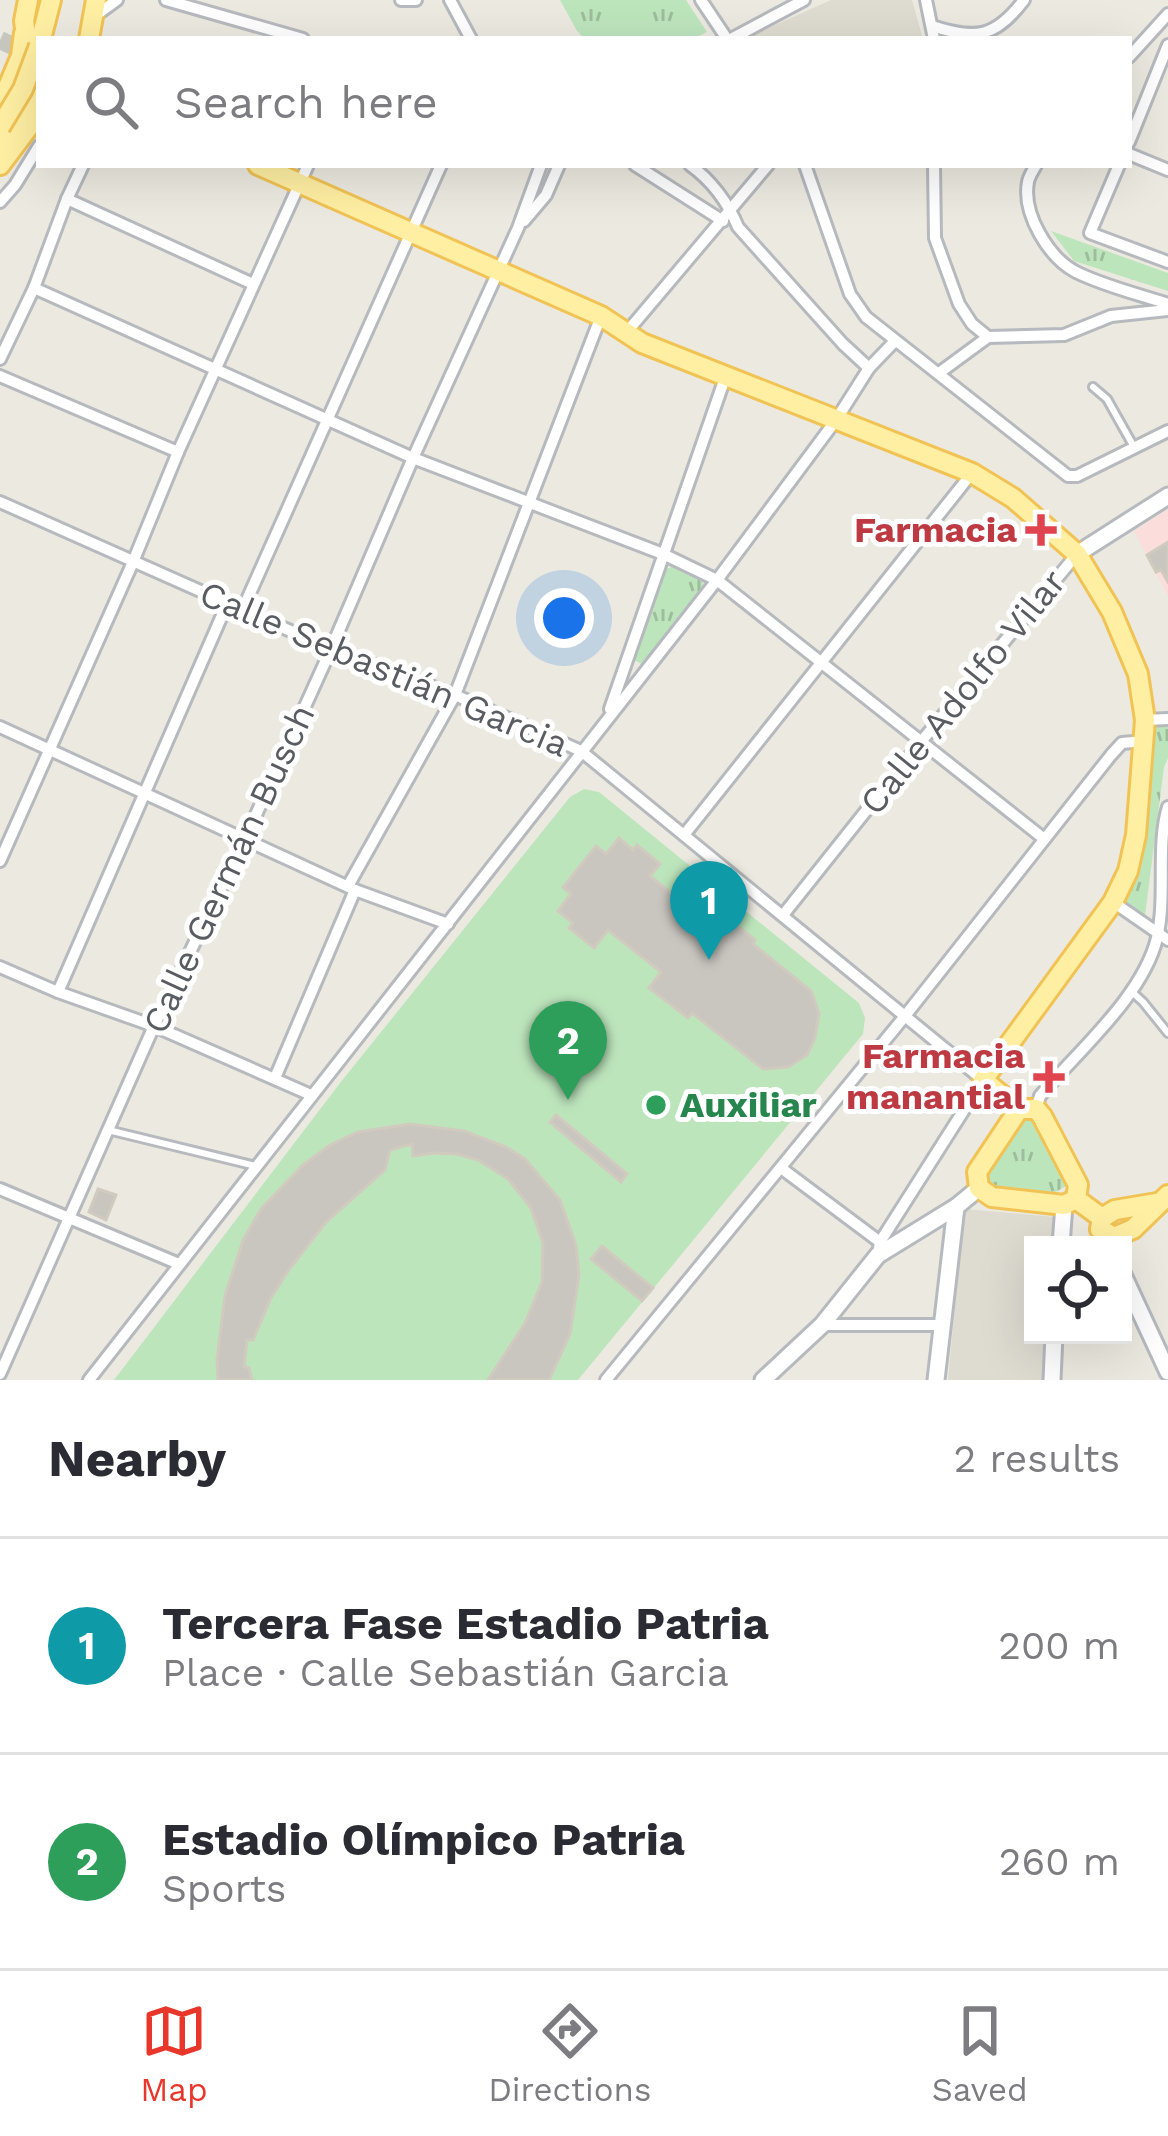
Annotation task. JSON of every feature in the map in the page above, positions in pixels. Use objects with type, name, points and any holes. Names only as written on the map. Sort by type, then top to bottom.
[{"type":"main road","points":[[0,106],[33,57],[28,0]]},
{"type":"main road","points":[[36,36],[51,0]]},
{"type":"main road","points":[[54,36],[62,0]]},
{"type":"main road","points":[[0,127],[23,89],[35,39]]},
{"type":"main road","points":[[0,48],[33,57]]},
{"type":"main road","points":[[0,148],[36,86]]},
{"type":"main road","points":[[0,165],[36,117]]},
{"type":"main road","points":[[273,168],[303,174],[411,233],[601,316],[642,343],[971,473],[1013,498],[1077,554],[1112,612],[1138,674],[1145,731],[1136,835],[1128,872],[1113,902],[983,1080]]},
{"type":"main road","name":"Calle Adolfo Vilar","points":[[1077,554],[1168,496]]},
{"type":"main road","name":"Calle Sebastián Garcia","points":[[983,1080],[1027,1109]]},
{"type":"main road","points":[[1063,1236],[1070,1202],[1078,1185],[1042,1116],[1027,1109],[977,1172],[979,1188],[992,1197],[1070,1202],[1107,1233],[1126,1233],[1131,1218],[1163,1199]]},
{"type":"main road","points":[[763,1380],[822,1325],[879,1248],[956,1207],[979,1188]]},
{"type":"main road","points":[[937,1380],[956,1207]]},
{"type":"main road","points":[[1132,1294],[1168,1372]]},
{"type":"main road","points":[[1052,1380],[1054,1344]]},
{"type":"street","points":[[96,8],[117,0]]},
{"type":"street","points":[[166,0],[292,36]]},
{"type":"street","points":[[401,0],[416,0]]},
{"type":"street","points":[[450,0],[469,36]]},
{"type":"street","points":[[701,0],[727,36]]},
{"type":"street","points":[[735,36],[804,0]]},
{"type":"street","points":[[926,0],[933,33],[987,34],[1012,16],[1024,0]]},
{"type":"street","points":[[1132,54],[1168,14]]},
{"type":"street","points":[[1132,136],[1163,72],[1168,45]]},
{"type":"street","points":[[0,202],[36,151]]},
{"type":"street","points":[[1132,155],[1168,170]]},
{"type":"street","points":[[0,359],[82,168]]},
{"type":"street","points":[[242,610],[441,168]]},
{"type":"street","name":"Calle Germán Busch","points":[[0,1374],[154,1026],[331,649],[518,228],[540,168]]},
{"type":"street","points":[[518,228],[546,196],[559,168]]},
{"type":"street","points":[[639,168],[737,226]]},
{"type":"street","points":[[694,168],[730,209],[737,226],[869,368]]},
{"type":"street","points":[[626,333],[765,168]]},
{"type":"street","points":[[806,168],[850,294],[866,317],[1068,476],[1077,476],[1168,431]]},
{"type":"street","points":[[934,168],[935,238],[959,304],[972,325],[988,337]]},
{"type":"street","points":[[1035,168],[1028,182],[1031,215],[1042,240],[1057,257],[1073,271],[1168,307]]},
{"type":"street","points":[[1118,168],[1090,233],[1168,262]]},
{"type":"street","points":[[0,861],[303,174]]},
{"type":"street","points":[[67,199],[253,284]]},
{"type":"street","points":[[34,288],[412,458],[663,554],[717,580],[1043,838]]},
{"type":"street","points":[[939,374],[988,337],[1064,335],[1111,316],[1168,307]]},
{"type":"street","points":[[275,1078],[351,888],[455,695],[601,316]]},
{"type":"street","points":[[89,1380],[717,580],[869,368],[894,342]]},
{"type":"street","points":[[0,376],[178,452]]},
{"type":"street","points":[[607,718],[725,378]]},
{"type":"street","points":[[684,835],[971,473]]},
{"type":"street","name":"Calle Sebastián Garcia","points":[[0,502],[331,649],[455,695],[581,751],[983,1080]]},
{"type":"street","name":"Calle Adolfo Vilar","points":[[783,915],[1077,554]]},
{"type":"street","points":[[58,992],[227,604]]},
{"type":"street","points":[[606,1380],[1122,743],[1168,718]]},
{"type":"street","points":[[0,727],[351,888],[448,924]]},
{"type":"street","points":[[1027,1109],[1132,992],[1163,938],[1167,804]]},
{"type":"street","points":[[1113,902],[1163,938]]},
{"type":"street","points":[[0,967],[154,1026],[311,1095]]},
{"type":"street","points":[[781,1168],[879,1248],[983,1080]]},
{"type":"street","points":[[0,1189],[179,1264]]},
{"type":"street","points":[[822,1325],[944,1325]]},
{"type":"lane","points":[[1093,387],[1107,399],[1134,447]]},
{"type":"lane","points":[[1132,992],[1168,1033]]},
{"type":"lane","points":[[108,1130],[256,1166]]},
{"type":"shaded area","points":[[831,0],[912,0],[922,36],[751,36]]},
{"type":"shaded area","points":[[1168,509],[1168,596],[1134,531]]},
{"type":"shaded area","points":[[964,1209],[1055,1217],[1054,1236],[1024,1236],[1024,1344],[1045,1344],[1043,1380],[948,1380]]},
{"type":"green space","points":[[560,0],[686,0],[707,32],[698,36],[582,36]]},
{"type":"green space","points":[[1051,231],[1168,273],[1168,291],[1074,261]]},
{"type":"green space","points":[[672,567],[703,582],[704,588],[642,664],[634,660],[665,569]]},
{"type":"green space","points":[[1168,722],[1168,758],[1145,916],[1122,899],[1145,813],[1154,724]]},
{"type":"green space","points":[[584,789],[599,792],[859,1003],[865,1018],[863,1034],[578,1380],[114,1380],[340,1083],[570,797]]},
{"type":"green space","points":[[1036,1120],[1067,1175],[1066,1186],[1052,1194],[994,1189],[985,1176],[1019,1124]]},
{"type":"building","points":[[1168,542],[1168,582],[1147,555]]},
{"type":"building","points":[[619,838],[633,850],[637,845],[660,864],[650,876],[699,916],[710,903],[811,991],[819,1013],[807,1055],[788,1067],[763,1069],[692,1013],[688,1018],[649,988],[661,972],[608,930],[594,948],[569,928],[573,923],[558,911],[571,894],[563,887],[596,846],[606,854]]},
{"type":"building","points":[[556,1115],[627,1174],[621,1182],[550,1122]]},
{"type":"building","points":[[410,1124],[464,1131],[506,1147],[525,1159],[560,1200],[576,1245],[579,1275],[570,1334],[549,1380],[488,1380],[525,1323],[542,1282],[543,1243],[531,1208],[508,1179],[478,1160],[457,1154],[413,1156],[412,1144],[390,1150],[385,1170],[326,1222],[288,1271],[253,1340],[247,1340],[244,1366],[252,1380],[218,1380],[225,1296],[243,1240],[261,1209],[303,1165],[330,1145],[358,1132]]},
{"type":"building","points":[[98,1189],[116,1195],[106,1220],[89,1212]]},
{"type":"building","points":[[602,1246],[653,1288],[642,1301],[591,1259]]},
{"type":"tunnel","points":[[0,40],[34,56]]},
{"type":"place","name":"Farmacia","points":[[1041,530]]},
{"type":"place","name":"Tercera Fase Estadio Patria","points":[[709,960]]},
{"type":"place","name":"Farmacia manantial","points":[[1049,1077]]},
{"type":"place","name":"Estadio Olímpico Patria","points":[[568,1100]]},
{"type":"place","name":"Auxiliar","points":[[656,1105]]}]
